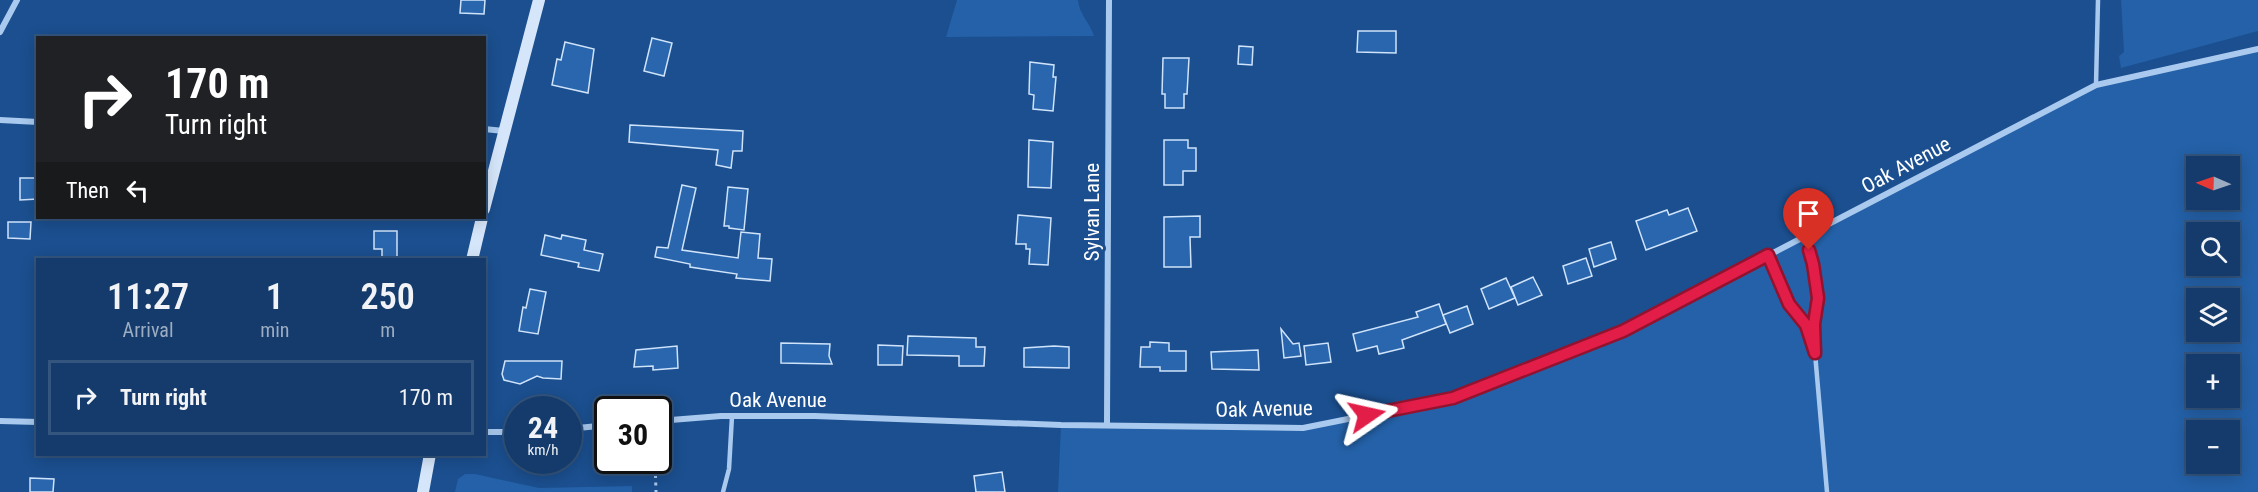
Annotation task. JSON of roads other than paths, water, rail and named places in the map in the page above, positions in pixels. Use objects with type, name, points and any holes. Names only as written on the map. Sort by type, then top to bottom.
[{"type":"street","points":[[0,32],[17,0]]},
{"type":"street","points":[[486,201],[539,0]]},
{"type":"street","name":"Sylvan Lane","points":[[1107,424],[1109,0]]},
{"type":"street","name":"Oak Avenue","points":[[672,420],[732,416],[815,416],[1061,425],[1303,428],[1453,398],[1623,331],[2096,85],[2258,49]]},
{"type":"street","points":[[0,120],[36,122]]},
{"type":"street","points":[[486,129],[504,132]]},
{"type":"street","points":[[472,258],[482,219]]},
{"type":"street","points":[[0,421],[36,422]]},
{"type":"street","points":[[486,432],[504,432]]},
{"type":"street","points":[[423,492],[430,456]]},
{"type":"lane","points":[[2096,85],[2098,0]]},
{"type":"lane","points":[[1805,236],[1813,264],[1818,298],[1814,324],[1815,353],[1827,492]]},
{"type":"lane","points":[[1768,255],[1789,304],[1806,325],[1815,353]]},
{"type":"lane","points":[[723,492],[729,470],[732,416]]}]
